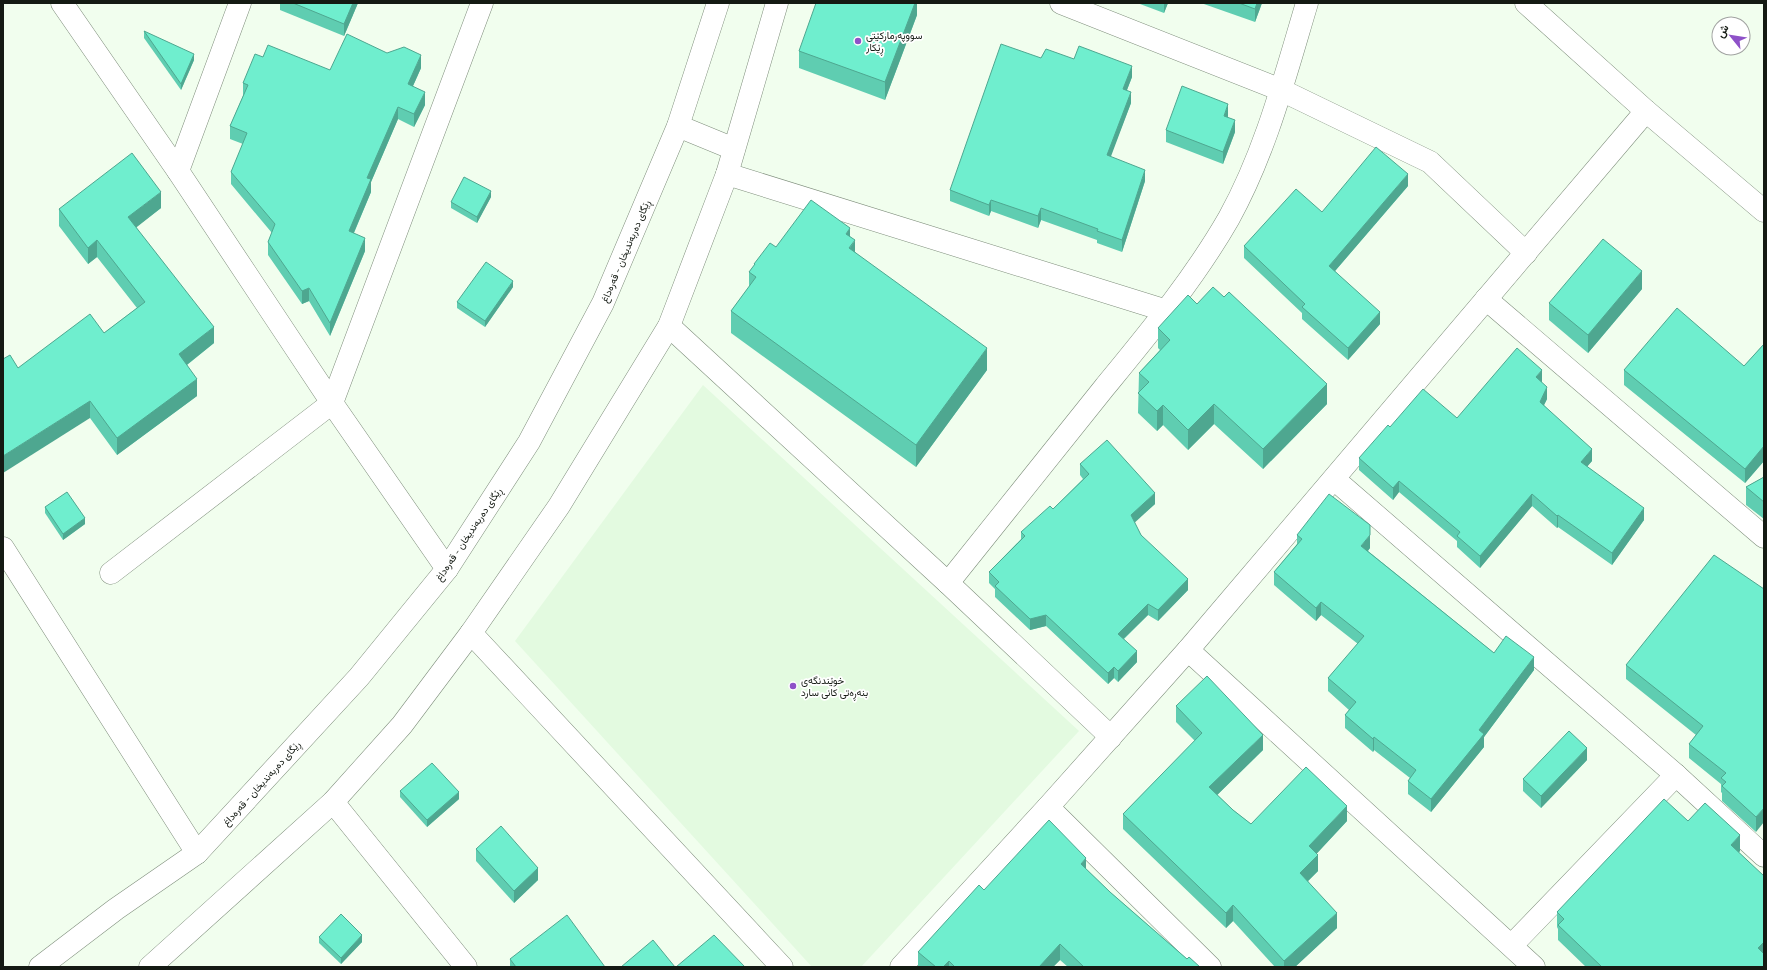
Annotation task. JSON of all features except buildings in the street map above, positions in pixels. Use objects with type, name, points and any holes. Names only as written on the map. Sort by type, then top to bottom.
[{"type":"street","points":[[62,3],[178,171],[332,403],[447,569]]},
{"type":"street","points":[[178,171],[240,3]]},
{"type":"street","points":[[111,573],[332,403],[482,3]]},
{"type":"street","name":"ڕێگای دەربەندیخان - قەرەداغ","points":[[40,967],[116,909],[197,853],[358,677],[447,569],[528,442],[603,303],[678,126],[718,3]]},
{"type":"street","points":[[150,967],[333,802],[402,725],[471,633],[559,506],[669,326],[726,174],[777,3]]},
{"type":"street","points":[[1061,3],[1281,90],[1430,162],[1526,253]]},
{"type":"street","points":[[948,583],[1167,311],[1201,263],[1229,217],[1250,174],[1281,90],[1307,3]]},
{"type":"street","points":[[1526,3],[1646,111],[1764,211]]},
{"type":"street","points":[[901,967],[1048,807],[1188,650],[1646,111]]},
{"type":"street","points":[[678,126],[734,149]]},
{"type":"street","points":[[726,174],[1167,311]]},
{"type":"street","points":[[1486,298],[1764,537]]},
{"type":"street","points":[[669,326],[948,583],[1111,737]]},
{"type":"street","points":[[1334,479],[1676,775],[1764,856]]},
{"type":"street","points":[[3,548],[197,853]]},
{"type":"street","points":[[471,633],[782,967]]},
{"type":"street","points":[[1188,650],[1512,945],[1534,967]]},
{"type":"street","points":[[1512,945],[1676,775]]},
{"type":"street","points":[[333,802],[466,967]]},
{"type":"street","points":[[1048,807],[1210,967]]},
{"type":"shaded area","name":"خوێندنگەی بنەڕەتی کانی سارد","points":[[703,385],[1079,731],[861,967],[812,967],[515,641]]},
{"type":"place","name":"سووپەرمارکێتی ڕێکار","points":[[858,41]]},
{"type":"place","name":"خوێندنگەی بنەڕەتی کانی سارد","points":[[793,686]]}]
